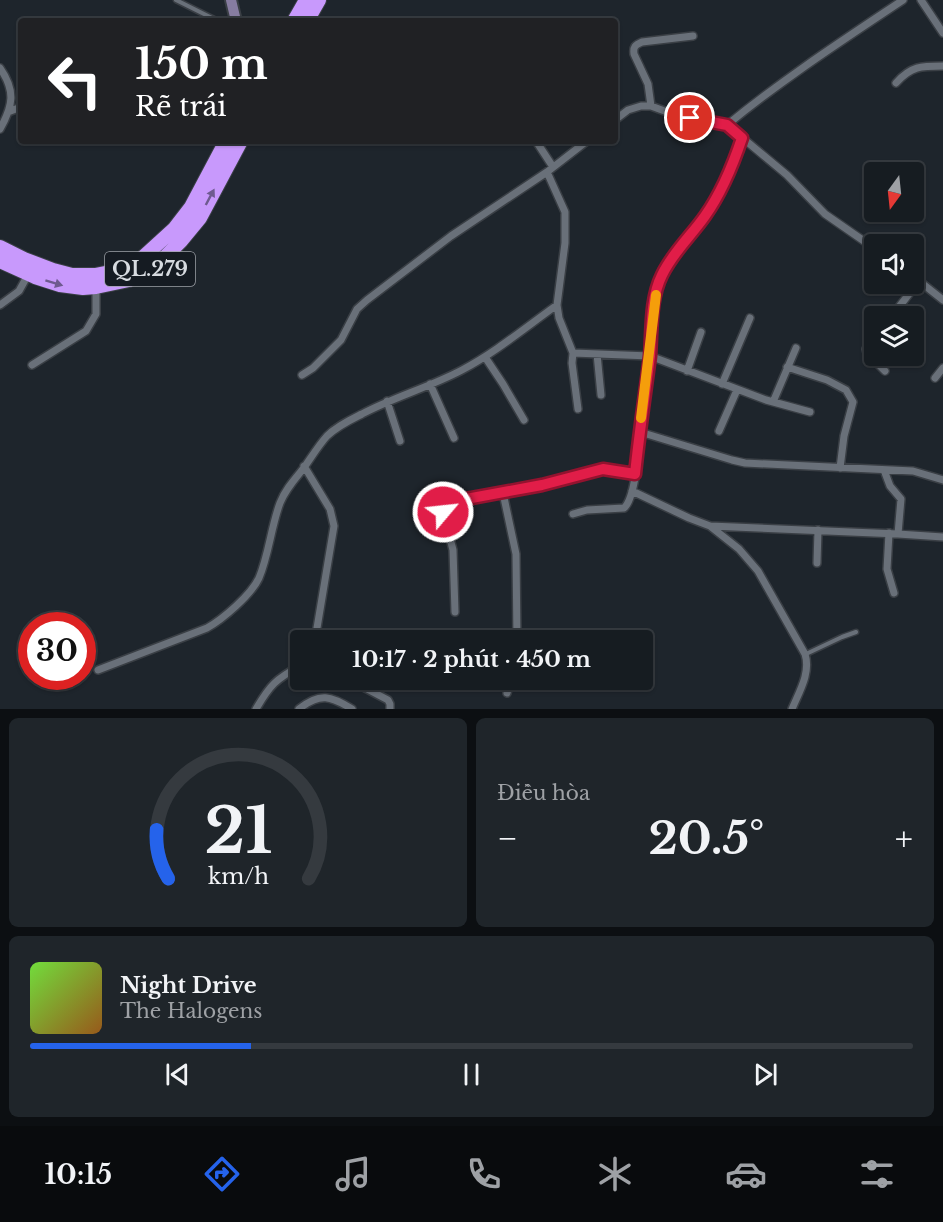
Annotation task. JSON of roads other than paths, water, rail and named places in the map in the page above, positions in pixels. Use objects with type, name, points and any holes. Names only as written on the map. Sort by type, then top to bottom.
[{"type":"highway","points":[[296,18],[306,0]]},
{"type":"highway","points":[[309,18],[319,0]]},
{"type":"highway","name":"QL.279","points":[[0,261],[72,275],[95,275],[110,272],[140,260],[174,229],[192,207],[224,144]]},
{"type":"highway","name":"QL.279","points":[[0,247],[60,285],[83,288],[129,280],[163,259],[200,218],[239,144]]},
{"type":"street","points":[[231,0],[235,18]]},
{"type":"street","points":[[727,125],[795,73],[903,0]]},
{"type":"street","points":[[921,0],[943,33]]},
{"type":"street","points":[[651,106],[648,84],[633,54],[635,45],[642,42],[693,36]]},
{"type":"street","points":[[896,83],[905,72],[918,67],[943,66]]},
{"type":"street","points":[[0,68],[6,76],[12,97],[7,117],[0,129]]},
{"type":"street","points":[[618,118],[628,110],[651,106],[678,116],[727,125],[787,175],[825,214],[864,241]]},
{"type":"street","points":[[8,111],[18,108]]},
{"type":"street","points":[[573,514],[587,510],[624,507],[628,504],[635,474],[654,305],[661,276],[682,243],[705,216],[724,184],[733,166],[742,138]]},
{"type":"street","points":[[537,144],[550,170],[565,212],[565,243],[556,305],[573,352],[572,363],[578,409]]},
{"type":"street","points":[[302,375],[313,368],[341,340],[357,309],[367,300],[452,236],[550,170],[583,144]]},
{"type":"street","points":[[0,306],[19,291],[31,268]]},
{"type":"street","points":[[924,285],[943,300]]},
{"type":"street","points":[[32,365],[86,331],[96,314],[96,287]]},
{"type":"street","points":[[98,670],[207,628],[248,594],[261,573],[280,502],[328,435],[345,423],[387,401],[430,384],[485,357],[556,305]]},
{"type":"street","points":[[722,384],[750,318]]},
{"type":"street","points":[[687,371],[701,332]]},
{"type":"street","points":[[773,402],[796,348]]},
{"type":"street","points":[[573,352],[650,356],[737,390],[810,412]]},
{"type":"street","points":[[597,354],[601,395]]},
{"type":"street","points":[[485,357],[524,420]]},
{"type":"street","points":[[880,366],[885,371]]},
{"type":"street","points":[[787,367],[827,380],[846,390],[853,402],[844,436],[840,468]]},
{"type":"street","points":[[935,378],[943,368]]},
{"type":"street","points":[[430,384],[454,438]]},
{"type":"street","points":[[719,431],[737,390]]},
{"type":"street","points":[[387,401],[400,441]]},
{"type":"street","points":[[640,432],[738,462],[913,471],[943,480]]},
{"type":"street","points":[[304,466],[330,509],[334,526],[316,630]]},
{"type":"street","points":[[455,612],[453,550],[443,512],[444,507],[450,502],[568,479],[603,469],[635,474]]},
{"type":"street","points":[[884,470],[890,486],[900,499],[898,534]]},
{"type":"street","points":[[632,491],[710,526],[739,549],[758,571],[805,654],[806,673],[792,709]]},
{"type":"street","points":[[503,493],[516,554],[517,630]]},
{"type":"street","points":[[710,526],[943,537]]},
{"type":"street","points":[[817,563],[818,530]]},
{"type":"street","points":[[889,533],[887,569],[894,593]]},
{"type":"street","points":[[256,709],[267,690],[290,672]]},
{"type":"street","points":[[369,690],[386,699],[390,704],[390,709]]},
{"type":"street","points":[[299,709],[315,699],[324,697],[334,698],[352,709]]},
{"type":"lane","points":[[176,0],[212,18]]},
{"type":"lane","points":[[805,654],[856,632]]}]
